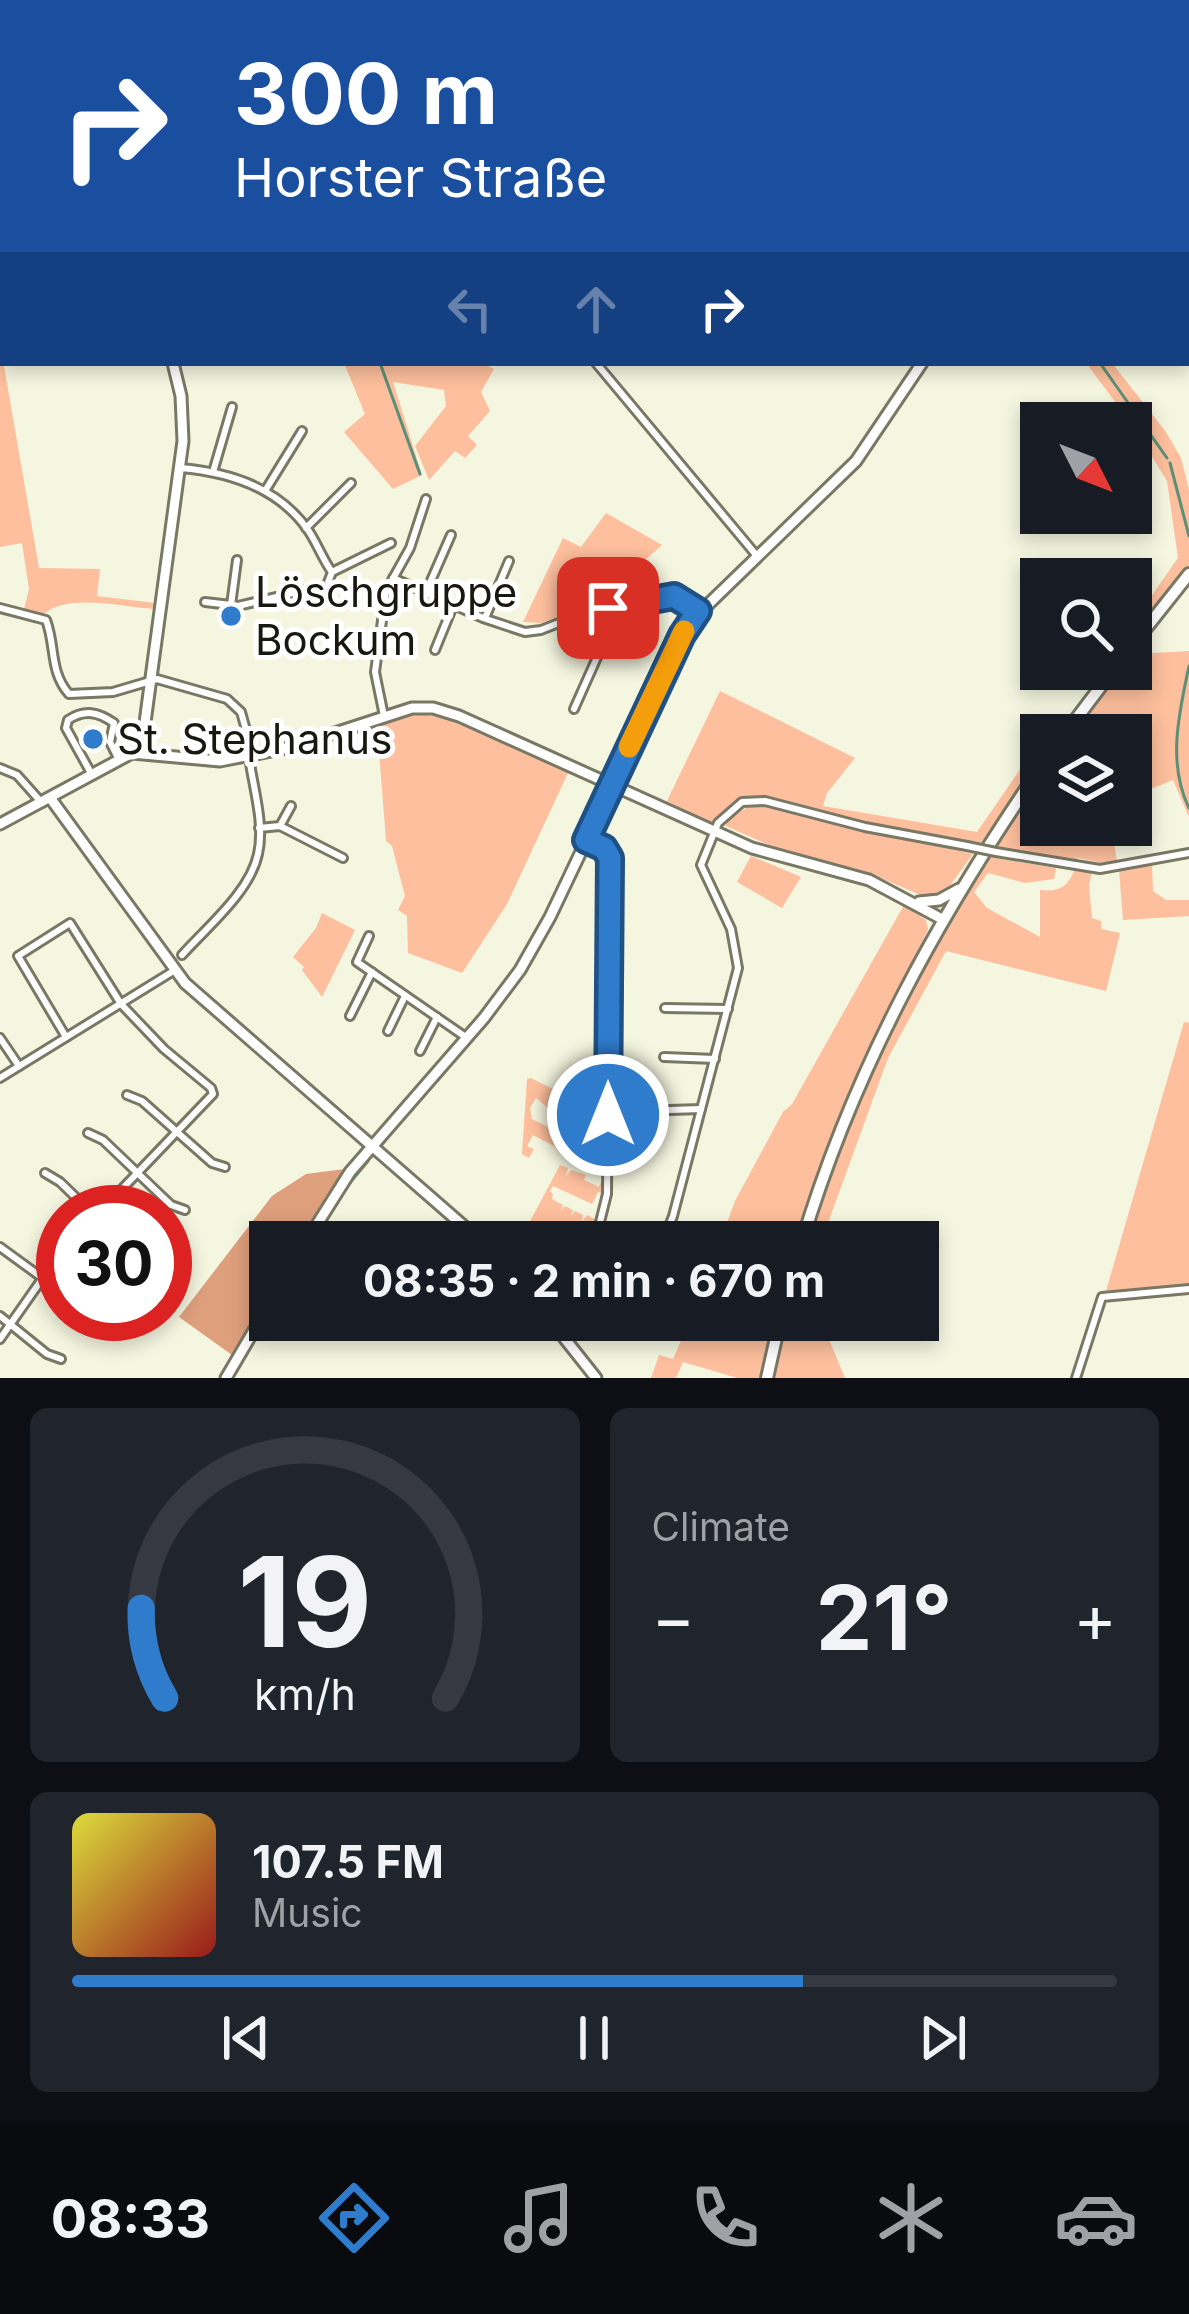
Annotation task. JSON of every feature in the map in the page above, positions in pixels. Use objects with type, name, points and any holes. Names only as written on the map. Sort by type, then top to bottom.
[{"type":"main road","points":[[1152,621],[1189,574]]},
{"type":"main road","points":[[1080,714],[1098,690]]},
{"type":"main road","points":[[810,1221],[860,1080],[904,988],[960,888],[1020,798]]},
{"type":"main road","points":[[767,1378],[776,1341]]},
{"type":"street","points":[[141,752],[180,468],[183,411],[174,366]]},
{"type":"street","points":[[599,366],[757,556]]},
{"type":"street","points":[[318,1221],[340,1184],[467,1038],[533,948],[682,635],[698,611],[856,461],[920,366]]},
{"type":"street","points":[[213,472],[232,407]]},
{"type":"street","points":[[265,491],[302,431]]},
{"type":"street","points":[[180,468],[213,472],[265,491],[306,528],[332,572]]},
{"type":"street","points":[[306,528],[351,483]]},
{"type":"street","points":[[384,716],[375,672],[386,591],[410,548],[426,500]]},
{"type":"street","points":[[426,592],[451,535]]},
{"type":"street","points":[[205,602],[231,605],[327,585],[332,572],[391,543]]},
{"type":"street","points":[[231,605],[237,560]]},
{"type":"street","points":[[485,618],[509,561]]},
{"type":"street","points":[[393,578],[526,632],[608,608],[674,596],[698,611]]},
{"type":"street","points":[[435,650],[453,606]]},
{"type":"street","points":[[0,608],[46,620],[58,682],[69,694],[113,692],[150,681],[173,682],[232,701],[241,712],[259,827],[258,856],[250,873],[182,955]]},
{"type":"street","points":[[574,709],[608,635],[608,608]]},
{"type":"street","points":[[0,824],[118,758],[141,752],[200,761],[250,756],[292,748],[412,708],[438,709],[713,832],[776,856],[869,880],[942,919]]},
{"type":"street","points":[[91,773],[66,728],[68,720],[79,713],[96,713],[114,723],[110,742],[118,758]]},
{"type":"street","points":[[0,768],[17,775],[47,801],[191,989],[458,1221]]},
{"type":"street","points":[[669,1221],[738,968],[726,917],[701,870],[723,815],[742,802],[765,801],[865,827],[1100,869],[1189,853]]},
{"type":"street","points":[[280,826],[291,806]]},
{"type":"street","points":[[259,827],[280,826],[344,857]]},
{"type":"street","points":[[586,840],[604,848],[610,858],[606,1204],[601,1221]]},
{"type":"street","points":[[914,902],[939,900],[960,888]]},
{"type":"street","points":[[67,1037],[18,956],[70,922],[121,1004],[164,1049],[212,1088],[209,1102],[126,1185]]},
{"type":"street","points":[[370,935],[356,962],[467,1038]]},
{"type":"street","points":[[0,1078],[175,970]]},
{"type":"street","points":[[350,1016],[372,972]]},
{"type":"street","points":[[388,1030],[406,995]]},
{"type":"street","points":[[665,1008],[728,1009]]},
{"type":"street","points":[[420,1052],[437,1017]]},
{"type":"street","points":[[0,1038],[19,1066]]},
{"type":"street","points":[[664,1057],[716,1059]]},
{"type":"street","points":[[127,1095],[142,1101],[212,1163],[225,1167]]},
{"type":"street","points":[[608,1112],[701,1109]]},
{"type":"street","points":[[88,1133],[103,1140],[149,1185]]},
{"type":"street","points":[[45,1173],[63,1185]]},
{"type":"street","points":[[0,1247],[36,1274]]},
{"type":"street","points":[[0,1339],[36,1287]]},
{"type":"street","points":[[1076,1378],[1102,1297],[1189,1289]]},
{"type":"street","points":[[0,1316],[46,1354],[62,1359]]},
{"type":"street","points":[[226,1378],[249,1339]]},
{"type":"street","points":[[567,1341],[596,1378]]},
{"type":"shaded area","points":[[0,366],[4,366],[39,568],[100,569],[97,596],[155,603],[153,609],[81,603],[44,614],[24,609],[29,589],[22,543],[0,547]]},
{"type":"shaded area","points":[[345,366],[494,369],[481,392],[490,411],[468,436],[477,445],[465,458],[455,451],[429,480],[415,446],[446,406],[444,390],[393,382],[422,475],[393,489],[344,432],[365,414]]},
{"type":"shaded area","points":[[1088,366],[1114,366],[1143,402],[1115,402]]},
{"type":"shaded area","points":[[1152,414],[1181,458],[1189,490],[1189,565],[1152,611],[1152,595],[1178,558],[1167,481],[1152,457]]},
{"type":"shaded area","points":[[606,513],[662,545],[625,578],[601,571],[586,607],[541,623],[523,622],[563,538],[581,547]]},
{"type":"shaded area","points":[[1189,651],[1189,817],[1173,780],[1152,789],[1152,714],[1089,714],[1107,690],[1152,690],[1152,653]]},
{"type":"shaded area","points":[[720,691],[855,758],[827,793],[823,806],[977,832],[1020,770],[1020,787],[980,844],[822,813],[769,796],[740,799],[711,823],[667,801]]},
{"type":"shaded area","points":[[409,714],[470,726],[568,773],[507,904],[462,973],[408,953],[407,916],[398,910],[405,896],[392,846],[386,841],[377,725]]},
{"type":"shaded area","points":[[755,803],[973,854],[946,891],[927,898],[865,871],[780,850],[726,826],[727,819]]},
{"type":"shaded area","points":[[1020,811],[1020,846],[1114,846],[1117,861],[1078,858],[1074,863],[995,846]]},
{"type":"shaded area","points":[[751,856],[801,877],[782,908],[737,882]]},
{"type":"shaded area","points":[[988,857],[1056,868],[1054,879],[1025,883],[988,873],[974,892],[987,908],[1040,937],[1040,890],[1061,888],[1074,871],[1092,872],[1092,918],[1101,921],[1101,929],[1120,933],[1106,991],[946,951],[888,1058],[829,1221],[813,1221],[845,1128],[900,1007]]},
{"type":"shaded area","points":[[1152,862],[1153,891],[1166,900],[1189,900],[1189,916],[1123,920],[1119,870]]},
{"type":"shaded area","points":[[904,905],[926,920],[928,930],[863,1059],[804,1221],[728,1221],[783,1112],[792,1104]]},
{"type":"shaded area","points":[[322,913],[355,930],[322,997],[293,957]]},
{"type":"shaded area","points":[[1184,1022],[1189,1023],[1189,1286],[1106,1291]]},
{"type":"shaded area","points":[[527,1079],[604,1115],[604,1131],[603,1119],[591,1114],[585,1125],[536,1098],[530,1108],[532,1119],[552,1129],[553,1123],[558,1125],[556,1131],[567,1136],[575,1132],[573,1139],[581,1133],[585,1141],[601,1149],[604,1135],[603,1170],[602,1159],[591,1154],[586,1163],[533,1135],[527,1146],[534,1149],[529,1158],[522,1154]]},
{"type":"shaded area","points":[[560,1165],[568,1168],[566,1176],[571,1170],[586,1175],[584,1180],[599,1187],[603,1176],[603,1194],[598,1192],[592,1204],[553,1186],[550,1191],[552,1199],[563,1205],[561,1211],[565,1206],[573,1210],[571,1216],[575,1211],[583,1215],[582,1221],[530,1221]]},
{"type":"shaded area","points":[[345,1169],[312,1221],[253,1221],[272,1196],[306,1174]]},
{"type":"shaded area","points":[[249,1226],[249,1326],[232,1355],[192,1326],[192,1300]]},
{"type":"shaded area","points":[[681,1341],[769,1341],[761,1378],[737,1378],[683,1362],[676,1378],[651,1378],[659,1355],[673,1359]]},
{"type":"shaded area","points":[[781,1341],[830,1341],[845,1378],[773,1378]]},
{"type":"waterway","points":[[381,366],[420,474]]},
{"type":"waterway","points":[[1102,366],[1167,458]]},
{"type":"waterway","points":[[1170,463],[1189,536]]},
{"type":"waterway","points":[[1189,666],[1177,756],[1189,808]]},
{"type":"waterway","points":[[344,1190],[368,1161]]},
{"type":"slow traffic","points":[[629,747],[684,631]]},
{"type":"place","name":"Löschgruppe Bockum","points":[[231,616]]},
{"type":"place","name":"St. Stephanus","points":[[93,739]]},
{"type":"route","points":[[608,608],[674,596],[698,611],[682,635],[586,840],[610,854],[608,1115]]}]
